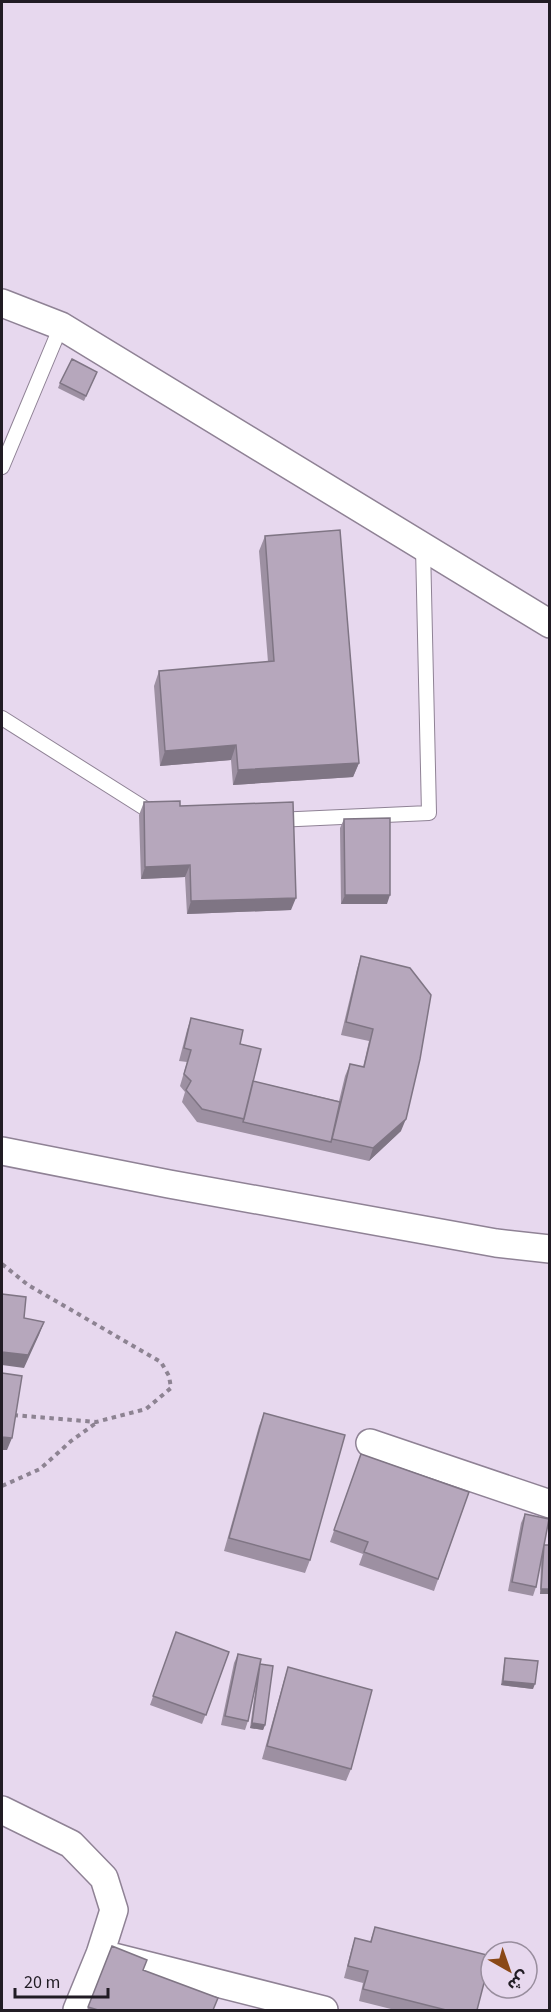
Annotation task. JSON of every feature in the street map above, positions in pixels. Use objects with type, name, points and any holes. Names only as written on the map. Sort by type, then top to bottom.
[{"type":"street","points":[[2,303],[61,326],[549,624]]},
{"type":"street","points":[[2,1152],[496,1243],[549,1249]]},
{"type":"street","points":[[370,1443],[549,1503]]},
{"type":"street","points":[[2,1810],[71,1844],[105,1878],[114,1910],[100,1954],[77,2010]]},
{"type":"street","points":[[100,1954],[324,2010]]},
{"type":"lane","points":[[2,467],[61,326]]},
{"type":"lane","points":[[264,820],[429,813],[423,547]]},
{"type":"lane","points":[[2,717],[170,824]]},
{"type":"path","points":[[2,1264],[28,1285],[161,1362],[169,1376],[171,1388],[146,1409],[96,1422],[13,1415]]},
{"type":"path","points":[[2,1486],[40,1469],[96,1422]]},
{"type":"building","points":[[72,359],[97,372],[86,396],[60,383]]},
{"type":"building","points":[[340,530],[359,763],[238,770],[236,745],[165,751],[159,671],[274,661],[265,536]]},
{"type":"building","points":[[180,801],[180,806],[293,802],[296,898],[191,901],[190,865],[145,867],[144,802]]},
{"type":"building","points":[[390,818],[390,895],[345,895],[344,819]]},
{"type":"building","points":[[361,956],[410,968],[431,995],[420,1059],[406,1119],[373,1148],[332,1139],[350,1064],[364,1067],[373,1029],[346,1022]]},
{"type":"building","points":[[191,1018],[243,1030],[240,1044],[261,1049],[244,1119],[202,1109],[186,1090],[191,1081],[184,1074],[191,1050],[184,1048]]},
{"type":"building","points":[[253,1081],[340,1102],[331,1142],[243,1122]]},
{"type":"building","points":[[2,1294],[26,1297],[24,1318],[44,1322],[28,1355],[2,1352]]},
{"type":"building","points":[[2,1373],[22,1376],[12,1438],[2,1437]]},
{"type":"building","points":[[264,1413],[345,1435],[310,1560],[229,1538]]},
{"type":"building","points":[[361,1454],[469,1492],[438,1579],[364,1552],[368,1542],[334,1530]]},
{"type":"building","points":[[525,1514],[549,1519],[536,1587],[512,1582]]},
{"type":"building","points":[[544,1545],[549,1545],[549,1589],[541,1589]]},
{"type":"building","points":[[176,1632],[229,1652],[206,1715],[153,1696]]},
{"type":"building","points":[[238,1654],[261,1659],[248,1721],[225,1716]]},
{"type":"building","points":[[505,1658],[538,1661],[535,1684],[503,1681]]},
{"type":"building","points":[[260,1664],[273,1666],[265,1725],[252,1723]]},
{"type":"building","points":[[288,1667],[372,1690],[351,1769],[267,1746]]},
{"type":"building","points":[[375,1927],[479,1953],[480,2000],[477,2010],[446,2010],[363,1989],[368,1971],[348,1966],[355,1938],[371,1942]]},
{"type":"building","points":[[112,1946],[147,1960],[143,1970],[218,1998],[213,2010],[98,2010],[88,2007]]}]
